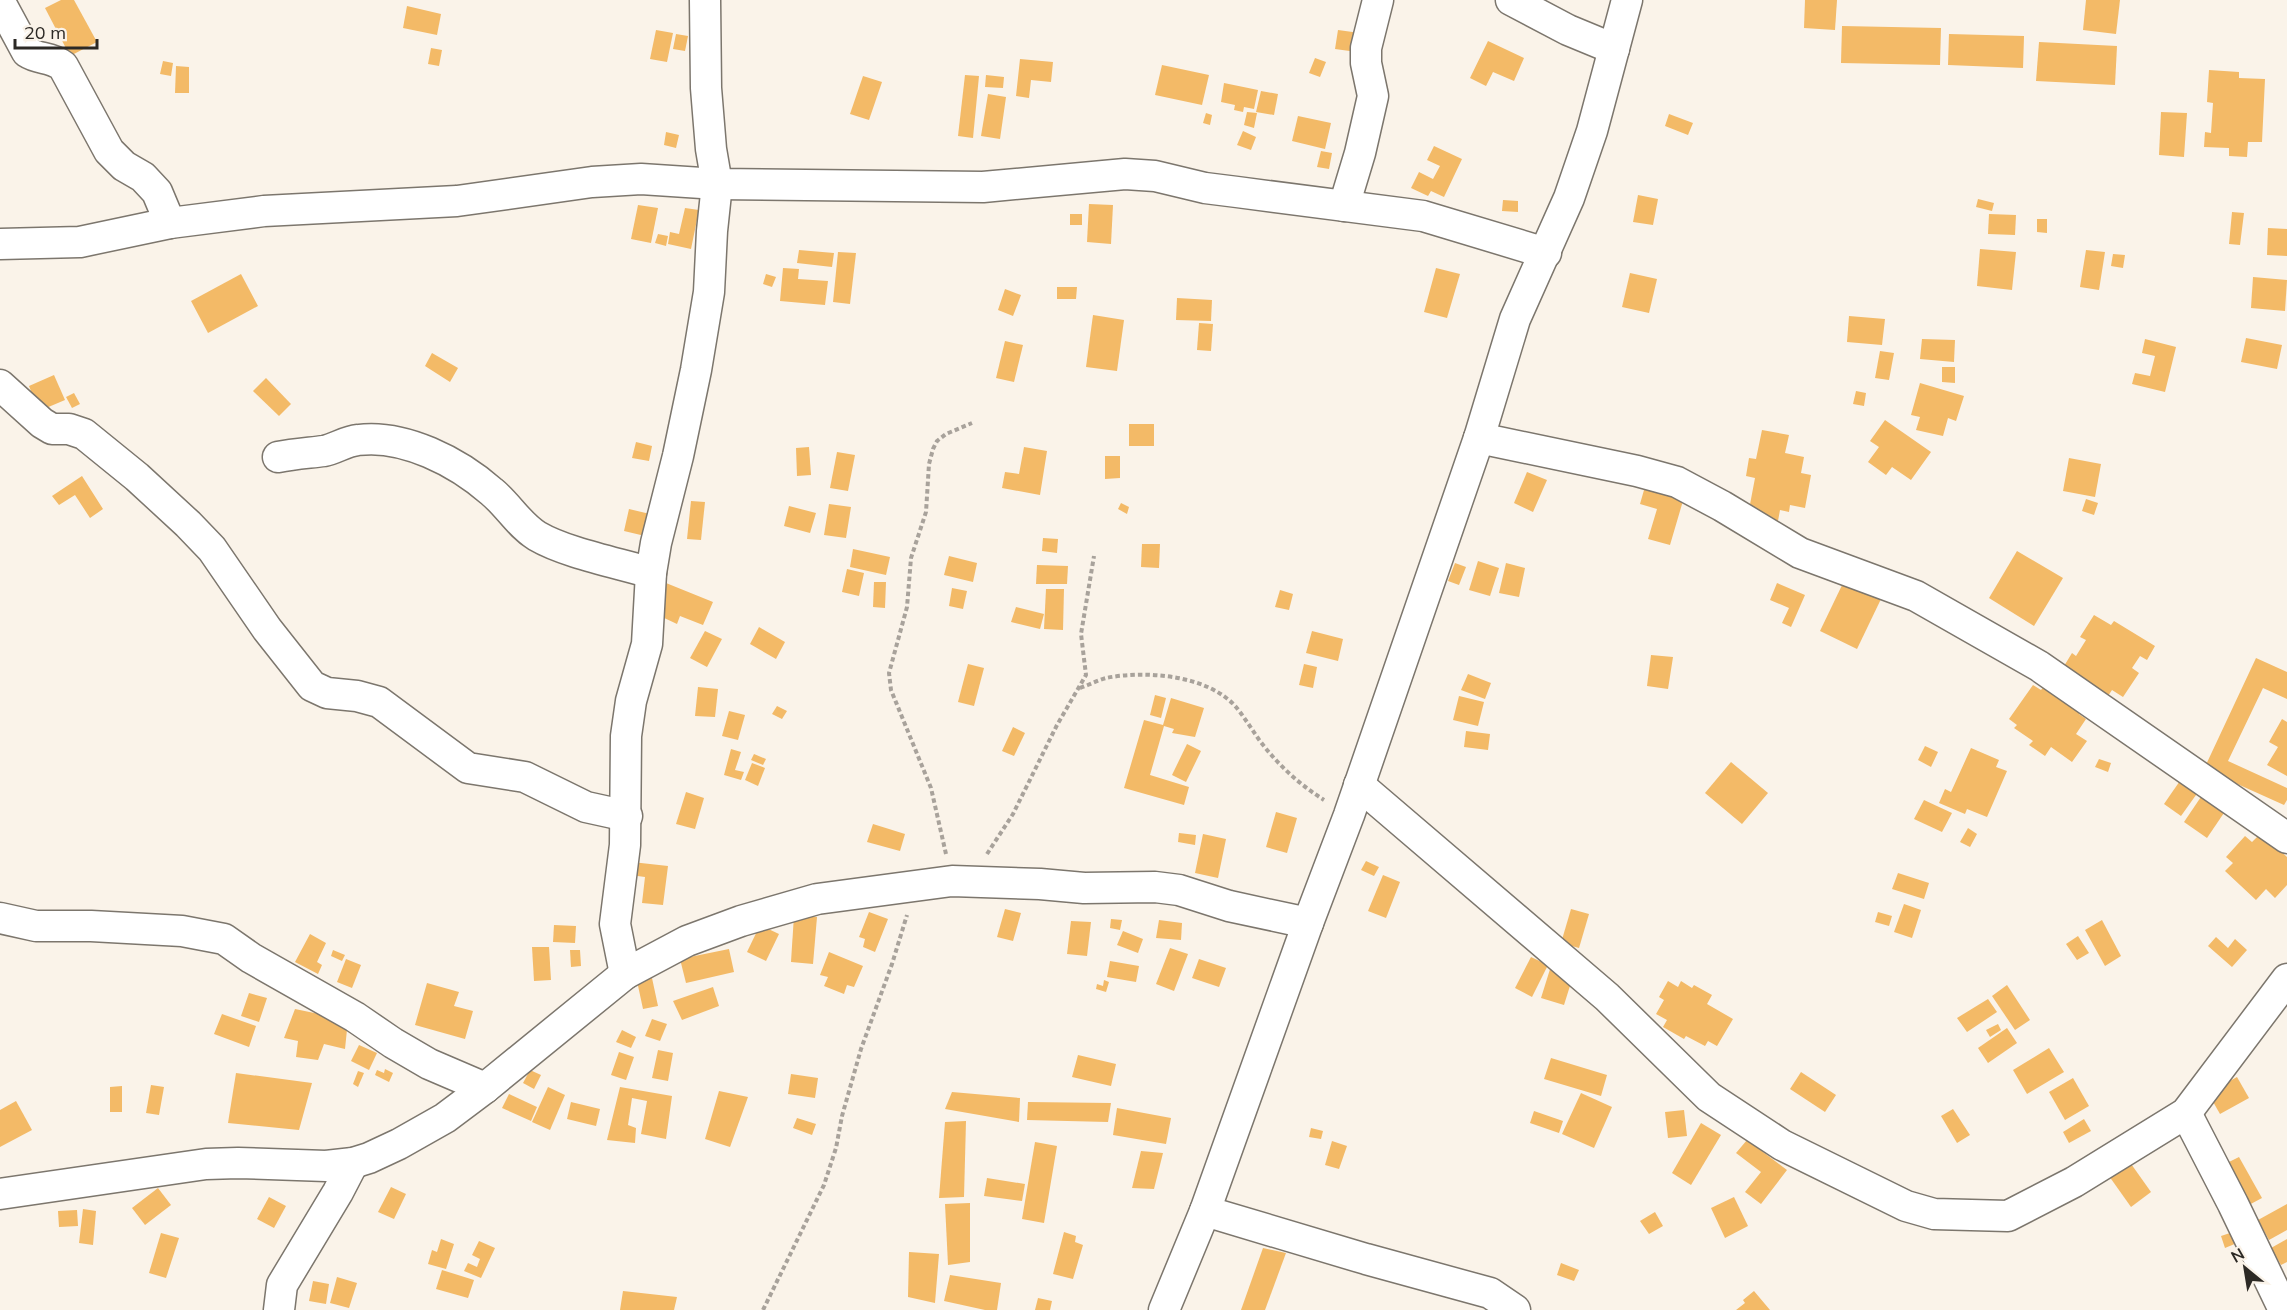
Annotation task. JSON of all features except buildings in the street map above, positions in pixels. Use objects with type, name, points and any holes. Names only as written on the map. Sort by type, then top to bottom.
[{"type":"street","points":[[625,974],[615,924],[627,816],[626,736],[632,701],[647,644],[651,573],[696,370],[709,292],[717,184],[711,149],[706,88],[705,0]]},
{"type":"street","points":[[1344,206],[1360,153],[1373,96],[1365,63],[1366,48],[1378,0]]},
{"type":"street","points":[[1511,0],[1568,30],[1614,49]]},
{"type":"street","points":[[1164,1310],[1205,1211],[1308,923],[1350,814],[1479,438],[1515,319],[1569,198],[1592,131],[1627,0]]},
{"type":"street","points":[[0,2],[27,52],[34,57],[55,60],[63,66],[109,151],[124,166],[143,177],[157,192],[170,223]]},
{"type":"street","points":[[0,244],[80,242],[170,223],[264,211],[457,201],[592,182],[641,179],[717,184],[983,188],[1125,174],[1155,176],[1205,188],[1423,216],[1546,253]]},
{"type":"street","points":[[0,385],[42,423],[52,429],[69,429],[84,434],[180,516],[212,549],[267,629],[312,686],[327,693],[357,696],[380,702],[468,768],[525,777],[586,807],[627,816]]},
{"type":"street","points":[[1479,438],[1637,471],[1677,482],[1800,553],[1916,596],[2040,666],[2287,838]]},
{"type":"street","points":[[278,458],[304,452],[326,451],[344,442],[379,439],[397,441],[422,449],[452,464],[491,491],[528,530],[539,537],[557,546],[651,573]]},
{"type":"street","points":[[1359,785],[1607,997],[1709,1097],[1782,1145],[1906,1206],[1934,1214],[2008,1216],[2074,1182],[2186,1113],[2287,980]]},
{"type":"street","points":[[0,1194],[206,1164],[238,1162],[326,1166],[353,1163],[399,1144],[445,1118],[625,974],[687,941],[741,921],[817,899],[918,885],[958,882],[1040,884],[1084,888],[1155,887],[1179,890],[1229,906],[1308,923]]},
{"type":"street","points":[[0,918],[36,926],[91,926],[183,931],[224,939],[251,958],[355,1017],[429,1064],[485,1088]]},
{"type":"street","points":[[2186,1113],[2233,1203],[2284,1310]]},
{"type":"street","points":[[279,1310],[282,1285],[353,1163]]},
{"type":"street","points":[[1205,1211],[1490,1293],[1515,1310]]},
{"type":"path","points":[[972,423],[946,434],[937,441],[933,449],[929,464],[926,512],[911,558],[907,607],[889,673],[891,690],[932,788],[958,882],[984,860],[1013,814],[1057,724],[1086,675],[1081,634],[1094,556]]},
{"type":"path","points":[[1080,688],[1105,679],[1155,675],[1200,684],[1216,690],[1236,707],[1268,751],[1294,779],[1313,793],[1350,814]]},
{"type":"path","points":[[763,1310],[824,1185],[836,1148],[842,1116],[861,1049],[872,1023],[918,885]]}]
